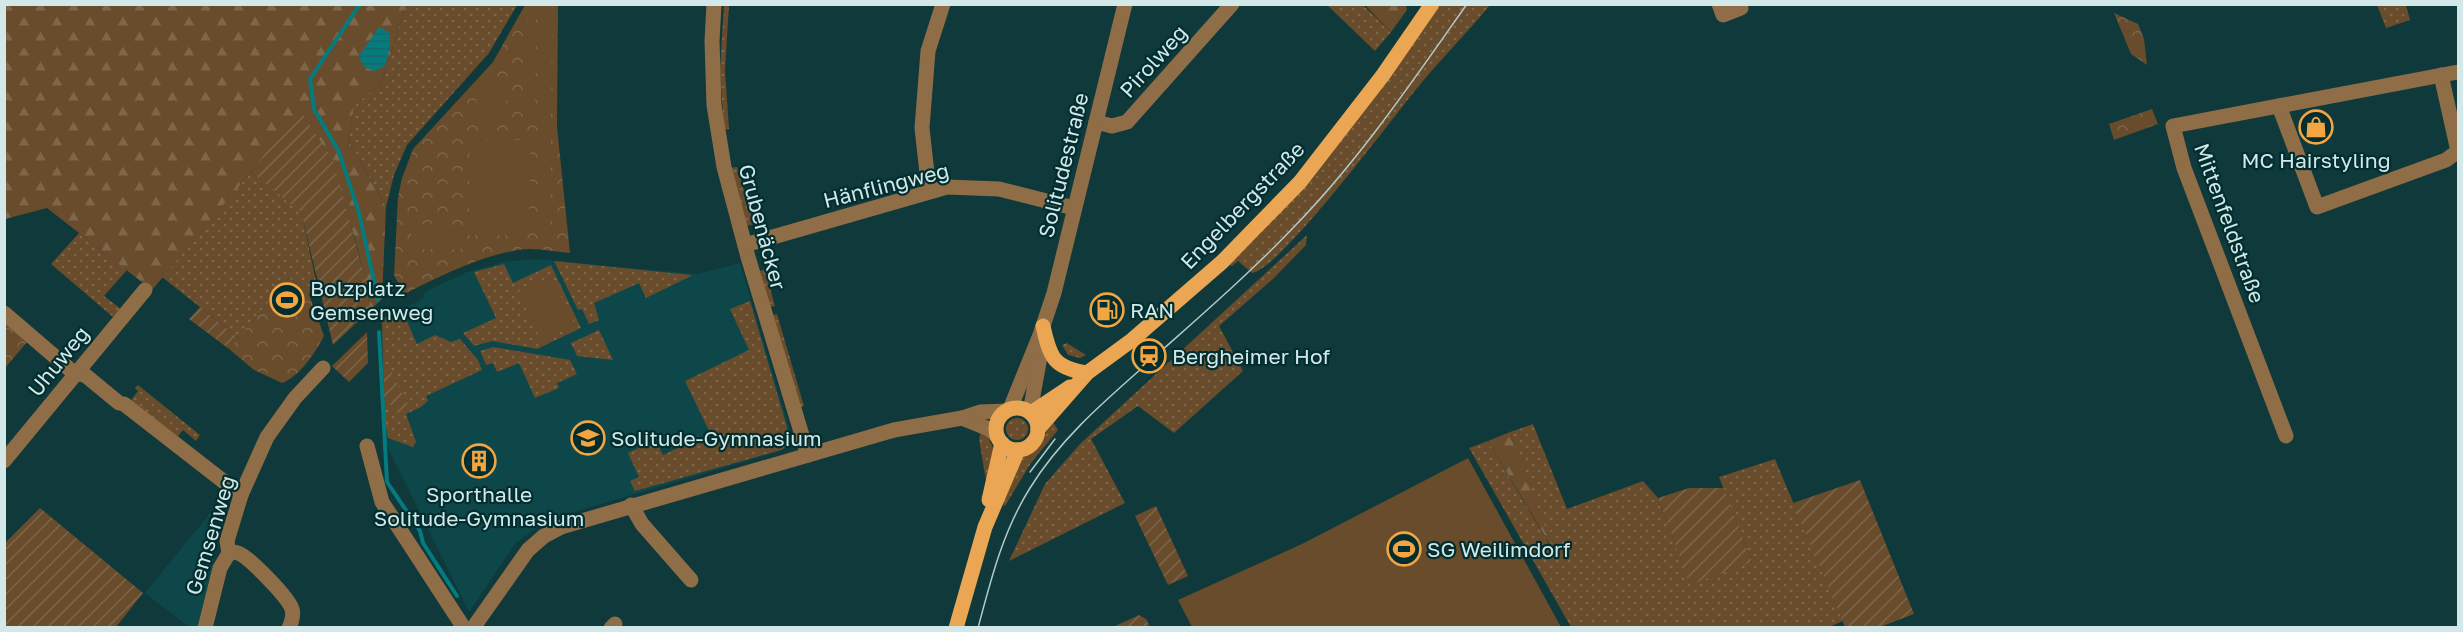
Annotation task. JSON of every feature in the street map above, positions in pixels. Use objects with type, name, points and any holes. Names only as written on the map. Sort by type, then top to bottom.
[{"type":"main road","name":"Engelbergstraße","points":[[1030,412],[1083,378],[1222,262],[1300,182],[1383,75],[1432,4]]},
{"type":"main road","points":[[1041,331],[1054,360],[1083,378]]},
{"type":"main road","name":"Engelbergstraße","points":[[1038,429],[1083,378]]},
{"type":"main road","points":[[956,627],[985,527],[1018,450],[1032,443],[1038,429],[1036,420],[1030,412],[1020,408],[1008,410],[997,422],[1000,440],[985,527]]},
{"type":"main road","points":[[1000,440],[1018,450]]},
{"type":"street","name":"Grubenäcker","points":[[714,4],[713,79],[718,135],[724,167],[808,455]]},
{"type":"street","points":[[929,191],[922,128],[928,51],[943,4]]},
{"type":"street","name":"Solitudestraße","points":[[1008,410],[1018,392],[1054,292],[1125,4]]},
{"type":"street","name":"Pirolweg","points":[[1096,122],[1112,126],[1127,122],[1232,4]]},
{"type":"street","points":[[1719,4],[1723,15],[1742,8]]},
{"type":"street","name":"Mittenfeldstraße","points":[[2286,436],[2184,168],[2173,126],[2458,72]]},
{"type":"street","points":[[2279,106],[2317,207],[2446,160],[2458,152],[2441,75]]},
{"type":"street","name":"Hänflingweg","points":[[745,245],[947,187],[999,189],[1074,208]]},
{"type":"street","name":"Uhuweg","points":[[4,461],[74,373],[145,290]]},
{"type":"street","points":[[4,313],[74,373],[85,375],[241,495]]},
{"type":"street","name":"Solitudestraße","points":[[1030,412],[1040,357],[1041,331]]},
{"type":"street","name":"Gemsenweg","points":[[205,627],[220,568],[229,553],[227,541],[241,495],[267,437],[295,398],[322,368]]},
{"type":"street","points":[[472,627],[528,550],[543,536],[561,527],[630,505],[894,430],[962,418],[980,412],[1008,410]]},
{"type":"street","points":[[962,418],[989,429],[1000,440]]},
{"type":"street","points":[[367,446],[382,502],[464,627]]},
{"type":"street","points":[[630,505],[642,524],[691,580]]},
{"type":"street","points":[[229,553],[237,552],[248,559],[287,600],[292,610],[289,627]]},
{"type":"shaded area","points":[[379,27],[390,33],[390,48],[385,66],[374,71],[363,66],[359,56]]},
{"type":"shaded area","name":"Solitude-Gymnasium","points":[[535,259],[697,274],[740,263],[791,434],[790,442],[781,451],[547,520],[515,544],[469,612],[387,446],[381,319],[423,299],[425,292],[467,272],[503,262]]},
{"type":"shaded area","points":[[216,506],[205,547],[216,550],[198,627],[189,627],[145,593]]},
{"type":"green space","points":[[5,5],[406,5],[381,84],[354,106],[349,141],[386,207],[382,299],[370,310],[360,258],[345,206],[324,157],[299,110],[251,172],[152,290],[47,208],[5,219]]},
{"type":"green space","points":[[406,5],[517,5],[489,53],[407,145],[394,175],[386,207],[349,141],[354,105],[381,84]]},
{"type":"green space","points":[[525,5],[558,5],[557,127],[570,253],[531,249],[503,253],[460,268],[404,294],[394,275],[398,197],[402,178],[413,149],[493,62]]},
{"type":"green space","points":[[541,5],[552,5],[550,236],[539,236]]},
{"type":"green space","points":[[724,5],[729,5],[725,70],[729,129],[724,130],[720,70]]},
{"type":"green space","points":[[1327,5],[1363,5],[1391,32],[1375,51]]},
{"type":"green space","points":[[1365,5],[1406,5],[1407,10],[1391,32]]},
{"type":"green space","points":[[1440,5],[1490,5],[1427,77],[1337,190],[1286,247],[1266,265],[1252,273],[1238,261],[1232,266],[1229,265],[1288,204],[1341,140]]},
{"type":"green space","points":[[2377,5],[2406,5],[2410,20],[2386,28]]},
{"type":"green space","points":[[2114,13],[2138,24],[2144,39],[2147,65],[2131,54]]},
{"type":"green space","points":[[528,16],[536,16],[535,124],[527,124]]},
{"type":"green space","points":[[506,80],[506,124],[476,124],[477,81]]},
{"type":"green space","points":[[299,109],[333,160],[366,281],[370,310],[333,345],[301,212],[251,172]]},
{"type":"green space","points":[[2152,109],[2158,124],[2114,140],[2109,124]]},
{"type":"green space","points":[[470,139],[530,140],[529,235],[469,235]]},
{"type":"green space","points":[[737,167],[754,224],[747,226],[731,168]]},
{"type":"green space","points":[[251,172],[301,211],[318,290],[309,294],[289,278],[239,338],[162,277]]},
{"type":"green space","points":[[411,224],[461,225],[461,249],[411,249]]},
{"type":"green space","points":[[79,233],[127,270],[104,296],[121,309],[113,317],[51,264]]},
{"type":"green space","points":[[1307,235],[1306,245],[1273,279],[1219,326],[1243,371],[1174,433],[1138,406],[1091,439],[1125,503],[1009,561],[1045,484],[1080,444]]},
{"type":"green space","points":[[554,261],[691,276],[646,298],[639,283],[594,303],[599,320],[589,324],[582,309],[578,310]]},
{"type":"green space","points":[[504,264],[513,283],[551,265],[581,328],[537,349],[492,341],[474,346],[463,333],[496,318],[474,272]]},
{"type":"green space","points":[[765,269],[775,306],[770,307],[760,271]]},
{"type":"green space","points":[[551,276],[575,325],[541,341],[518,292]]},
{"type":"green space","points":[[289,278],[309,294],[324,336],[301,370],[282,383],[254,370],[229,349]]},
{"type":"green space","name":"Bolzplatz Gemsenweg","points":[[289,278],[309,294],[286,323],[265,307]]},
{"type":"green space","points":[[750,301],[789,434],[786,447],[635,491],[630,481],[639,477],[628,453],[655,440],[663,455],[710,433],[685,381],[749,350],[730,309]]},
{"type":"green space","points":[[200,307],[239,338],[229,349],[189,319]]},
{"type":"green space","points":[[402,310],[417,344],[435,335],[451,342],[460,339],[478,360],[482,370],[426,396],[428,401],[406,414],[416,442],[413,447],[388,438],[384,415],[382,319]]},
{"type":"green space","points":[[777,314],[804,406],[799,408],[773,315]]},
{"type":"green space","points":[[5,324],[28,341],[5,368]]},
{"type":"green space","points":[[599,330],[613,360],[577,356],[571,343]]},
{"type":"green space","points":[[367,332],[368,363],[349,382],[332,366]]},
{"type":"green space","points":[[1067,343],[1086,355],[1080,358],[1068,355],[1062,345]]},
{"type":"green space","points":[[493,347],[570,360],[577,374],[557,383],[559,388],[535,398],[519,363],[497,372],[493,363],[486,365],[480,351]]},
{"type":"green space","points":[[391,370],[409,407],[394,414],[391,405],[384,398],[384,371]]},
{"type":"green space","points":[[138,385],[200,435],[196,441],[183,430],[175,440],[129,403],[138,391],[135,388]]},
{"type":"green space","points":[[1017,418],[1025,421],[1028,429],[1025,437],[1017,440],[1009,437],[1006,429],[1009,421]]},
{"type":"green space","points":[[1052,420],[1058,430],[1031,463],[1005,506],[1003,505],[1015,467],[1021,459],[1039,447]]},
{"type":"green space","points":[[1533,424],[1567,509],[1643,481],[1658,498],[1690,584],[1752,562],[1719,477],[1775,459],[1843,621],[1827,628],[1571,627],[1469,448],[1488,441],[1552,549],[1510,432]]},
{"type":"green space","points":[[981,431],[992,444],[994,451],[987,487],[979,439]]},
{"type":"green space","points":[[1510,432],[1555,553],[1488,441]]},
{"type":"green space","name":"SG Weilimdorf","points":[[1468,458],[1561,627],[1192,627],[1178,600],[1304,543]]},
{"type":"green space","points":[[1860,480],[1914,614],[1880,627],[1845,627],[1793,503]]},
{"type":"green space","points":[[1689,488],[1724,488],[1752,562],[1690,585],[1658,498]]},
{"type":"green space","points":[[1156,506],[1188,576],[1168,585],[1135,516]]},
{"type":"green space","points":[[40,508],[143,593],[116,627],[5,627],[5,543]]},
{"type":"green space","points":[[1139,615],[1146,619],[1150,627],[1113,627]]},
{"type":"waterway","points":[[360,4],[310,79],[314,109],[339,152],[359,213],[378,300]]},
{"type":"waterway","points":[[379,332],[387,482],[420,531],[423,543],[457,596]]},
{"type":"tram line","points":[[978,628],[1005,538],[1021,504],[1041,471],[1067,439],[1096,410],[1236,283],[1316,204],[1384,121],[1467,4]]},
{"type":"tram line","points":[[1030,472],[1055,439]]},
{"type":"place","name":"MC Hairstyling","points":[[2316,127]]},
{"type":"place","name":"Bolzplatz Gemsenweg","points":[[287,300]]},
{"type":"place","name":"RAN","points":[[1107,310]]},
{"type":"place","name":"Bergheimer Hof","points":[[1149,356]]},
{"type":"place","name":"Solitude-Gymnasium","points":[[588,438]]},
{"type":"place","name":"Sporthalle Solitude-Gymnasium","points":[[479,461]]},
{"type":"place","name":"SG Weilimdorf","points":[[1404,549]]}]
